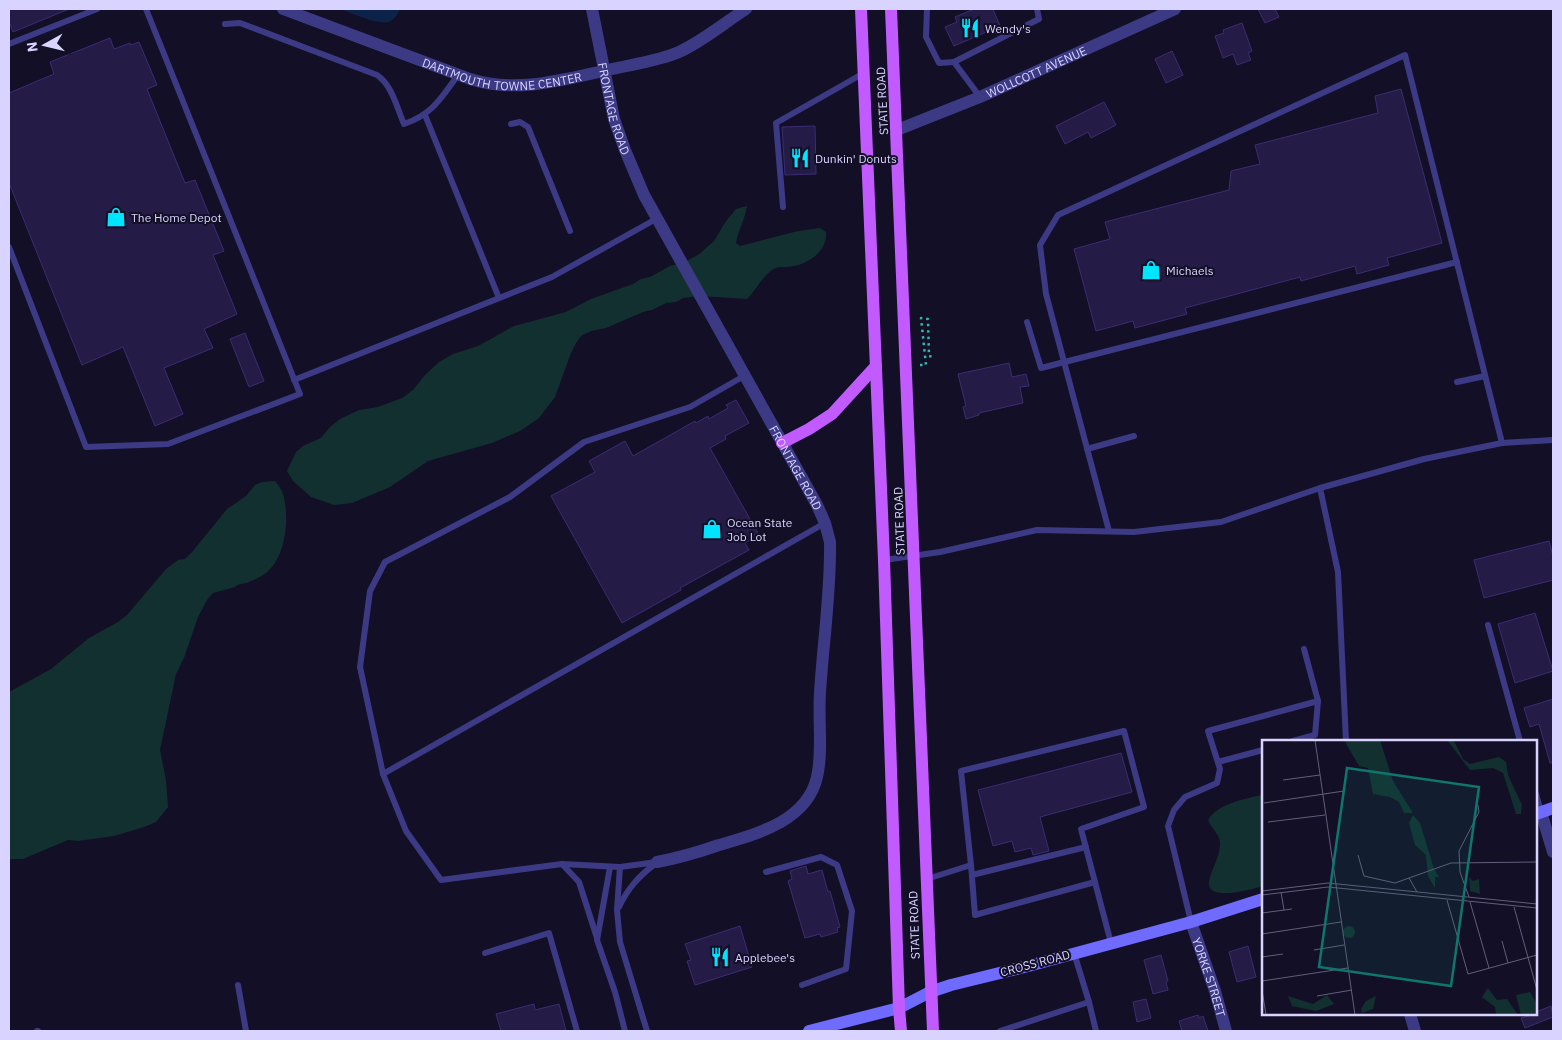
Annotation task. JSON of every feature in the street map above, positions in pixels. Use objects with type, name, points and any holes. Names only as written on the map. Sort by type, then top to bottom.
[{"type":"main road","name":"STATE ROAD","points":[[862,9],[901,1031]]},
{"type":"main road","name":"STATE ROAD","points":[[891,9],[933,1031]]},
{"type":"main road","points":[[782,443],[832,414],[876,366]]},
{"type":"street","name":"DARTMOUTH TOWNE CENTER","points":[[283,9],[482,83],[521,86],[604,71],[678,53],[701,40],[746,9]]},
{"type":"street","name":"FRONTAGE ROAD","points":[[592,9],[618,132],[637,178],[656,219],[825,523],[830,542],[819,698],[819,766],[813,788],[801,806],[770,828],[684,856],[657,862]]},
{"type":"street","name":"WOLLCOTT AVENUE","points":[[897,130],[980,97],[1176,9]]},
{"type":"street","points":[[1543,812],[1553,852]]},
{"type":"street","name":"CROSS ROAD","points":[[809,1031],[899,1008],[930,992],[951,985],[1191,922],[1262,899]]},
{"type":"street","name":"YORKE STREET","points":[[1191,922],[1215,991],[1226,1031]]},
{"type":"street","points":[[1410,1015],[1415,1031]]},
{"type":"lane","points":[[9,44],[97,9]]},
{"type":"lane","points":[[9,247],[86,447],[168,444],[300,394],[146,9]]},
{"type":"lane","points":[[927,9],[926,37],[939,62],[954,62],[1039,19],[1037,9]]},
{"type":"lane","points":[[225,24],[240,23],[377,75],[389,87],[404,124],[425,115],[438,104],[458,75]]},
{"type":"lane","points":[[1109,531],[1046,294],[1040,245],[1058,215],[1405,55],[1502,443]]},
{"type":"lane","points":[[954,62],[980,97]]},
{"type":"lane","points":[[783,207],[776,124],[864,73]]},
{"type":"lane","points":[[425,115],[499,298]]},
{"type":"lane","points":[[511,124],[520,122],[528,127],[570,231]]},
{"type":"lane","points":[[294,380],[552,277],[656,219]]},
{"type":"lane","points":[[1027,322],[1040,368],[1457,262]]},
{"type":"lane","points":[[657,862],[620,867],[562,864],[442,880],[406,831],[383,774],[360,667],[370,591],[385,562],[510,497],[584,442],[690,407],[744,376]]},
{"type":"lane","points":[[1458,382],[1485,376]]},
{"type":"lane","points":[[1087,449],[1134,436]]},
{"type":"lane","points":[[884,560],[914,557],[1037,530],[1134,532],[1220,522],[1320,488],[1424,459],[1502,443],[1553,440]]},
{"type":"lane","points":[[1320,488],[1338,572],[1346,740]]},
{"type":"lane","points":[[383,774],[825,523]]},
{"type":"lane","points":[[1488,625],[1520,740]]},
{"type":"lane","points":[[1297,740],[1315,735],[1318,701],[1304,649]]},
{"type":"lane","points":[[1191,922],[1168,826],[1174,810],[1185,797],[1217,783],[1220,769],[1208,731],[1318,701]]},
{"type":"lane","points":[[1094,882],[975,915],[961,771],[1124,732],[1144,807],[1081,829],[1111,943]]},
{"type":"lane","points":[[1218,762],[1262,750]]},
{"type":"lane","points":[[1537,797],[1543,812]]},
{"type":"lane","points":[[972,875],[1086,847]]},
{"type":"lane","points":[[766,872],[821,857],[837,865],[852,911],[846,969],[802,985]]},
{"type":"lane","points":[[617,910],[626,891],[639,876],[657,862]]},
{"type":"lane","points":[[562,864],[579,882],[615,992],[625,1031]]},
{"type":"lane","points":[[926,879],[971,865]]},
{"type":"lane","points":[[597,940],[610,866]]},
{"type":"lane","points":[[620,867],[617,910],[620,942],[647,1031]]},
{"type":"lane","points":[[485,953],[549,933],[577,1031]]},
{"type":"lane","points":[[1074,953],[1096,1031]]},
{"type":"lane","points":[[238,985],[246,1031]]},
{"type":"lane","points":[[1000,1031],[1089,1002]]},
{"type":"path","points":[[920,365],[926,365],[921,318],[928,319],[928,356],[933,357]]},
{"type":"green space","points":[[747,206],[736,243],[740,246],[798,231],[820,228],[826,232],[826,239],[820,252],[801,264],[778,267],[772,270],[747,299],[700,296],[683,298],[581,336],[571,353],[555,397],[539,418],[520,431],[492,443],[428,461],[390,487],[352,503],[334,505],[311,497],[293,481],[287,471],[296,452],[303,446],[321,438],[340,419],[359,410],[378,407],[402,398],[413,390],[439,362],[453,354],[478,346],[514,326],[566,312],[591,299],[633,284],[698,255],[714,241],[736,209]]},
{"type":"green space","points":[[275,481],[282,492],[286,514],[285,536],[278,557],[273,566],[260,577],[213,593],[198,617],[184,658],[176,674],[160,750],[166,780],[168,807],[156,822],[144,827],[114,836],[78,841],[68,840],[23,859],[11,859],[9,861],[9,692],[51,669],[89,638],[127,615],[166,569],[178,560],[185,559],[192,552],[227,509],[246,496],[255,485],[262,482]]},
{"type":"green space","points":[[1262,795],[1262,886],[1250,890],[1222,893],[1210,888],[1209,881],[1219,853],[1220,843],[1219,837],[1208,820],[1218,810],[1240,800]]},
{"type":"water","points":[[341,9],[400,9],[391,21],[380,22],[366,19]]},
{"type":"building","points":[[9,9],[69,9],[13,32],[9,21]]},
{"type":"building","name":"Wendy's","points":[[974,9],[993,9],[1000,26],[954,46],[945,27],[957,22],[955,17]]},
{"type":"building","points":[[1258,9],[1275,9],[1279,17],[1265,23]]},
{"type":"building","points":[[1242,23],[1252,51],[1248,53],[1251,60],[1237,65],[1233,54],[1223,58],[1215,36],[1224,33],[1223,30]]},
{"type":"building","name":"The Home Depot","points":[[110,38],[114,49],[139,42],[157,85],[147,89],[185,183],[195,180],[224,251],[213,255],[237,314],[204,329],[213,348],[164,368],[183,414],[155,426],[123,347],[82,365],[9,183],[9,93],[54,74],[50,62]]},
{"type":"building","points":[[1172,51],[1183,75],[1166,83],[1155,59]]},
{"type":"building","points":[[1401,89],[1442,243],[1387,258],[1389,265],[1357,274],[1355,266],[1301,281],[1300,277],[1185,308],[1187,314],[1135,328],[1133,321],[1096,331],[1074,249],[1110,239],[1105,222],[1229,190],[1231,171],[1260,164],[1255,145],[1378,113],[1375,96]]},
{"type":"building","points":[[1104,102],[1116,125],[1091,138],[1088,132],[1065,144],[1056,126]]},
{"type":"building","points":[[815,126],[816,174],[785,175],[782,127]]},
{"type":"building","points":[[245,333],[264,381],[249,387],[230,339]]},
{"type":"building","points":[[1009,363],[1012,377],[1026,374],[1029,386],[1020,387],[1023,403],[979,413],[979,415],[966,419],[963,407],[966,406],[958,374]]},
{"type":"building","points":[[736,400],[749,423],[725,436],[726,439],[710,448],[759,535],[745,543],[749,550],[622,623],[551,496],[595,472],[589,461],[625,441],[633,456],[695,421],[696,423],[708,416],[709,419],[728,408],[726,405]]},
{"type":"building","points":[[1549,541],[1553,556],[1553,580],[1484,598],[1474,560]]},
{"type":"building","points":[[1535,613],[1553,671],[1515,683],[1498,624]]},
{"type":"building","points":[[1553,699],[1553,763],[1550,763],[1539,724],[1530,727],[1524,708]]},
{"type":"building","points":[[1121,753],[1132,792],[1040,817],[1049,851],[1033,855],[1031,848],[1015,852],[1012,841],[993,846],[978,790]]},
{"type":"building","points":[[806,866],[808,874],[822,870],[840,927],[837,928],[838,932],[821,937],[820,934],[805,938],[788,881],[792,879],[790,871]]},
{"type":"building","name":"Applebee's","points":[[740,926],[752,967],[695,985],[687,961],[691,960],[685,944]]},
{"type":"building","points":[[1248,946],[1256,977],[1237,982],[1229,952]]},
{"type":"building","points":[[1161,955],[1168,981],[1166,982],[1168,990],[1153,994],[1144,960]]},
{"type":"building","points":[[1146,999],[1151,1018],[1137,1022],[1133,1002]]},
{"type":"building","points":[[534,1004],[535,1010],[559,1004],[566,1031],[501,1031],[496,1014]]},
{"type":"building","points":[[1551,1006],[1553,1017],[1525,1028],[1521,1018],[1537,1015],[1537,1012]]},
{"type":"building","points":[[1198,1015],[1199,1018],[1203,1016],[1208,1031],[1182,1031],[1179,1021]]},
{"type":"place","name":"Wendy's","points":[[970,28]]},
{"type":"place","name":"Dunkin' Donuts","points":[[800,158]]},
{"type":"place","name":"The Home Depot","points":[[116,217]]},
{"type":"place","name":"Michaels","points":[[1151,270]]},
{"type":"place","name":"Ocean State Job Lot","points":[[712,529]]},
{"type":"place","name":"Applebee's","points":[[720,957]]}]
